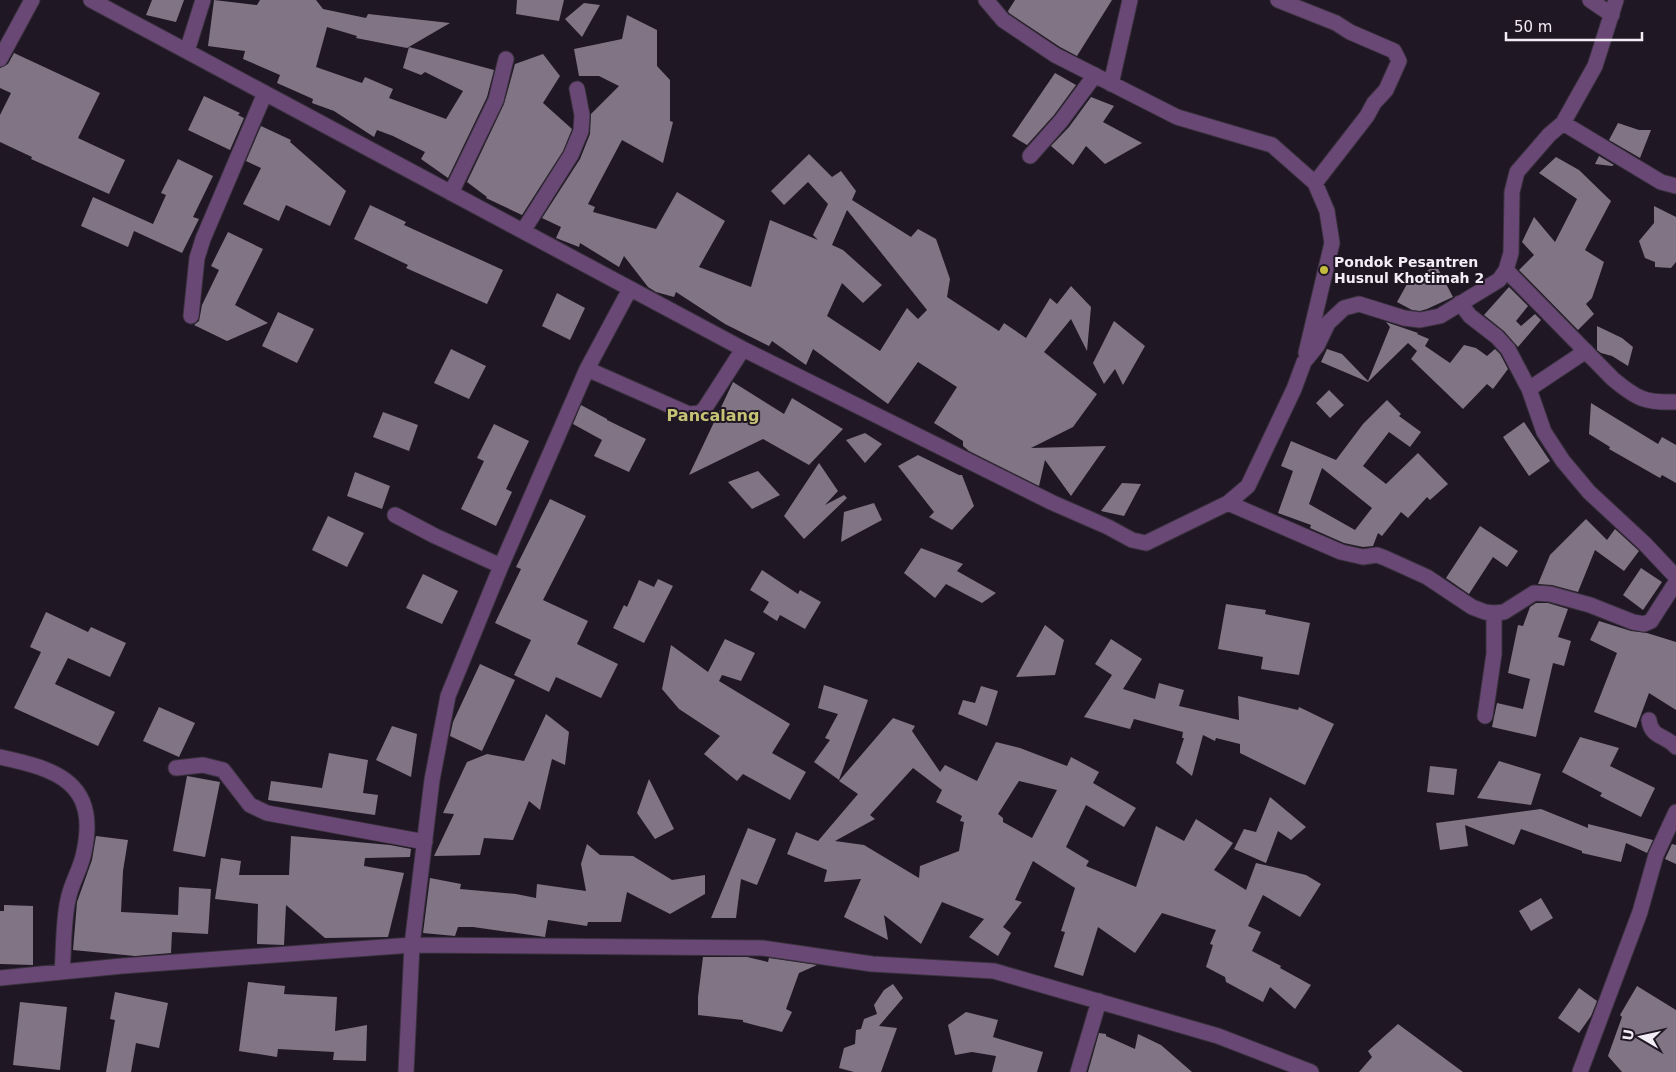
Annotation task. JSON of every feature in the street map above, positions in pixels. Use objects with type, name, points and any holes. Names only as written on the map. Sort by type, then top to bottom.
[{"type":"street","points":[[0,59],[32,0]]},
{"type":"street","points":[[91,0],[743,349],[1053,503],[1108,527],[1132,540],[1146,543],[1228,503],[1248,486],[1294,389],[1304,362],[1332,243],[1327,211],[1315,183],[1272,145],[1177,117],[1111,84],[1032,41],[1002,20],[986,0]]},
{"type":"street","points":[[187,52],[203,0]]},
{"type":"street","points":[[1111,84],[1130,0]]},
{"type":"street","points":[[1278,0],[1336,22],[1350,32],[1394,51],[1399,61],[1386,90],[1374,103],[1367,116],[1315,183]]},
{"type":"street","points":[[1590,0],[1612,15]]},
{"type":"street","points":[[1304,362],[1317,346],[1328,324],[1344,308],[1358,304],[1404,318],[1420,320],[1440,316],[1499,280],[1506,270],[1511,253],[1512,192],[1517,172],[1549,135],[1562,124],[1577,98],[1594,66],[1616,0]]},
{"type":"street","points":[[451,193],[496,100],[506,59]]},
{"type":"street","points":[[1030,156],[1095,74]]},
{"type":"street","points":[[523,231],[570,155],[581,131],[582,115],[577,89]]},
{"type":"street","points":[[191,316],[198,258],[203,239],[265,93]]},
{"type":"street","points":[[1562,124],[1661,182],[1676,186]]},
{"type":"street","points":[[1506,270],[1630,393],[1652,402],[1676,402]]},
{"type":"street","points":[[406,1072],[412,945],[432,780],[448,696],[501,566],[587,369],[630,289]]},
{"type":"street","points":[[1460,303],[1470,316],[1497,337],[1508,349],[1529,389],[1544,432],[1563,461],[1589,492],[1645,544],[1676,577]]},
{"type":"street","points":[[587,369],[689,414],[700,413],[743,349]]},
{"type":"street","points":[[1529,389],[1586,351]]},
{"type":"street","points":[[1228,503],[1340,552],[1362,557],[1377,555],[1385,558],[1427,577],[1472,607],[1494,613],[1504,612],[1534,593],[1550,594],[1590,604],[1633,622],[1644,624],[1651,621],[1676,582]]},
{"type":"street","points":[[395,515],[435,536],[501,566]]},
{"type":"street","points":[[1486,716],[1494,654],[1494,613]]},
{"type":"street","points":[[1649,720],[1653,732],[1672,742],[1676,747]]},
{"type":"street","points":[[0,757],[51,772],[64,778],[74,787],[82,800],[87,821],[86,841],[84,854],[68,900],[62,972]]},
{"type":"street","points":[[176,768],[203,765],[223,770],[250,805],[267,813],[425,842]]},
{"type":"street","points":[[1580,1072],[1640,912],[1656,855],[1676,812]]},
{"type":"street","points":[[0,978],[122,966],[412,945],[762,948],[872,964],[994,971],[1218,1036],[1311,1072]]},
{"type":"street","points":[[1078,1072],[1099,1001]]},
{"type":"building","points":[[152,0],[184,0],[176,22],[146,15]]},
{"type":"building","points":[[214,0],[257,5],[260,0],[316,0],[323,9],[366,18],[368,14],[450,23],[407,48],[356,38],[357,36],[327,27],[316,67],[362,83],[365,77],[393,89],[389,98],[446,119],[463,91],[425,72],[421,75],[403,68],[409,47],[494,70],[487,97],[448,178],[421,159],[425,152],[377,130],[374,137],[334,111],[312,103],[313,99],[277,83],[280,75],[243,59],[245,51],[208,46]]},
{"type":"building","points":[[517,0],[564,0],[559,21],[516,14]]},
{"type":"building","points":[[1015,0],[1112,0],[1077,56],[1009,13],[1008,11]]},
{"type":"building","points":[[584,3],[600,5],[582,37],[565,19]]},
{"type":"building","points":[[627,15],[657,30],[657,66],[670,80],[670,121],[673,122],[663,163],[622,140],[588,204],[595,207],[593,212],[656,229],[677,192],[725,221],[699,267],[751,287],[770,220],[818,240],[813,235],[828,204],[808,182],[784,205],[771,191],[809,154],[832,177],[841,171],[856,191],[852,200],[911,237],[918,229],[936,239],[950,279],[947,297],[999,331],[1004,323],[1026,338],[1050,298],[1057,304],[1071,286],[1091,307],[1087,351],[1071,319],[1044,352],[1097,394],[1073,427],[1031,448],[1106,446],[1071,496],[1045,460],[1039,486],[969,451],[963,446],[963,441],[934,423],[957,387],[918,362],[888,404],[813,349],[806,365],[772,341],[769,346],[725,324],[676,292],[674,297],[656,292],[648,287],[624,256],[619,267],[580,243],[579,247],[556,238],[561,227],[542,218],[580,159],[590,134],[591,114],[619,86],[599,76],[579,76],[574,49],[622,39]],"holes":[[[847,210],[927,310],[918,319],[907,308],[880,351],[827,316],[842,283],[863,303],[882,285],[843,250],[832,245]]]},
{"type":"building","points":[[14,53],[100,93],[78,138],[125,160],[109,194],[31,159],[32,157],[0,142],[0,115],[11,93],[0,88],[0,68],[8,64]]},
{"type":"building","points":[[543,54],[560,76],[543,103],[572,129],[563,151],[522,215],[486,198],[467,182],[504,104],[515,64]]},
{"type":"building","points":[[1055,73],[1076,85],[1054,115],[1027,145],[1012,136]]},
{"type":"building","points":[[204,96],[240,113],[238,115],[244,118],[230,150],[188,130]]},
{"type":"building","points":[[1091,97],[1114,106],[1103,122],[1142,143],[1105,164],[1086,146],[1073,165],[1051,146],[1069,127]]},
{"type":"building","points":[[1618,123],[1639,130],[1651,130],[1640,158],[1609,140]]},
{"type":"building","points":[[261,126],[291,140],[290,142],[346,191],[330,226],[286,205],[279,221],[243,204],[261,168],[246,161]]},
{"type":"building","points":[[1599,156],[1614,165],[1595,164]]},
{"type":"building","points":[[1556,157],[1579,170],[1611,201],[1585,250],[1604,262],[1592,298],[1586,304],[1594,314],[1578,330],[1519,270],[1534,255],[1522,242],[1534,217],[1555,242],[1577,199],[1539,173]]},
{"type":"building","points":[[178,159],[213,176],[193,217],[199,219],[182,253],[134,231],[128,247],[81,226],[93,197],[153,224],[166,195],[161,193]]},
{"type":"building","points":[[370,205],[406,222],[404,225],[503,270],[487,304],[406,268],[408,265],[354,239]]},
{"type":"building","points":[[1654,206],[1676,217],[1676,262],[1671,268],[1655,267],[1655,262],[1645,258],[1639,241],[1654,223]]},
{"type":"building","points":[[228,232],[263,249],[235,305],[268,323],[227,341],[194,325],[199,321],[202,305],[219,270],[211,266]]},
{"type":"building","points":[[1436,265],[1453,297],[1420,311],[1412,310],[1397,302],[1407,284]]},
{"type":"building","points":[[1509,287],[1528,306],[1516,321],[1521,326],[1535,314],[1541,320],[1518,347],[1504,331],[1484,315]]},
{"type":"building","points":[[557,293],[585,308],[570,340],[542,326]]},
{"type":"building","points":[[278,312],[314,329],[297,363],[262,346]]},
{"type":"building","points":[[1114,321],[1145,346],[1123,385],[1115,369],[1104,384],[1093,363]]},
{"type":"building","points":[[1386,322],[1418,333],[1429,339],[1425,346],[1450,363],[1464,345],[1476,348],[1487,356],[1495,349],[1508,369],[1493,389],[1487,384],[1463,409],[1411,359],[1417,351],[1408,343],[1368,382],[1321,362],[1327,349],[1342,354],[1368,381],[1390,327]]},
{"type":"building","points":[[1597,326],[1622,338],[1633,347],[1628,366],[1612,356],[1597,350]]},
{"type":"building","points":[[451,349],[486,366],[469,399],[434,383]]},
{"type":"building","points":[[733,382],[784,414],[792,398],[843,429],[809,465],[763,439],[689,475]]},
{"type":"building","points":[[1329,390],[1344,405],[1330,418],[1316,403]]},
{"type":"building","points":[[1387,400],[1401,414],[1399,416],[1421,432],[1410,447],[1389,432],[1363,466],[1386,484],[1418,453],[1448,484],[1430,500],[1427,497],[1408,518],[1401,512],[1382,536],[1378,533],[1373,546],[1363,547],[1344,543],[1310,528],[1311,525],[1278,513],[1293,471],[1281,466],[1291,441],[1336,460],[1363,424]],"holes":[[[1322,468],[1372,508],[1355,530],[1309,504]]]},
{"type":"building","points":[[1591,403],[1658,444],[1662,437],[1676,445],[1676,483],[1662,475],[1660,478],[1609,449],[1610,447],[1589,434]]},
{"type":"building","points":[[581,405],[646,439],[629,472],[594,456],[602,440],[573,424]]},
{"type":"building","points":[[383,412],[418,425],[409,451],[373,437]]},
{"type":"building","points":[[1524,422],[1550,461],[1529,476],[1503,437]]},
{"type":"building","points":[[494,424],[529,441],[506,489],[512,492],[496,526],[461,509],[484,461],[477,458]]},
{"type":"building","points":[[865,433],[882,444],[865,463],[846,440]]},
{"type":"building","points":[[918,455],[962,475],[974,506],[952,530],[929,517],[934,512],[898,466]]},
{"type":"building","points":[[819,463],[838,491],[825,505],[844,495],[847,498],[804,539],[784,516]]},
{"type":"building","points":[[758,471],[780,495],[752,509],[728,482]]},
{"type":"building","points":[[355,472],[390,486],[382,509],[347,496]]},
{"type":"building","points":[[1122,483],[1141,484],[1124,516],[1101,511]]},
{"type":"building","points":[[550,499],[586,516],[543,600],[588,621],[577,644],[618,664],[601,698],[556,677],[549,692],[514,675],[531,640],[495,623],[521,569],[516,567]]},
{"type":"building","points":[[874,503],[882,520],[841,542],[844,512]]},
{"type":"building","points":[[328,516],[364,533],[347,567],[312,550]]},
{"type":"building","points":[[1586,519],[1607,540],[1615,529],[1639,551],[1624,571],[1595,550],[1578,592],[1552,585],[1538,584],[1550,555]]},
{"type":"building","points":[[1480,526],[1518,551],[1507,567],[1493,557],[1469,594],[1446,578]]},
{"type":"building","points":[[921,548],[963,564],[957,571],[996,593],[982,603],[946,584],[935,598],[904,573]]},
{"type":"building","points":[[1641,568],[1662,582],[1643,610],[1623,595]]},
{"type":"building","points":[[762,570],[798,594],[800,590],[821,602],[805,629],[780,615],[777,621],[763,612],[769,602],[750,590]]},
{"type":"building","points":[[423,574],[458,591],[442,624],[406,608]]},
{"type":"building","points":[[658,579],[673,586],[644,643],[613,628],[624,605],[627,607],[639,580],[654,587]]},
{"type":"building","points":[[1536,603],[1548,603],[1568,609],[1558,637],[1571,641],[1564,666],[1553,663],[1536,737],[1492,727],[1497,703],[1523,709],[1530,679],[1508,673],[1518,625],[1523,626],[1530,607]]},
{"type":"building","points":[[1226,604],[1266,610],[1265,614],[1310,623],[1299,675],[1261,669],[1263,657],[1218,649]]},
{"type":"building","points":[[46,612],[88,632],[91,627],[126,643],[110,677],[68,658],[55,684],[115,712],[98,746],[14,708],[41,652],[30,647]]},
{"type":"building","points":[[1599,621],[1676,642],[1676,710],[1649,693],[1636,728],[1594,712],[1617,653],[1590,640]]},
{"type":"building","points":[[1045,625],[1064,640],[1055,675],[1016,677]]},
{"type":"building","points":[[725,639],[755,653],[741,681],[722,675],[719,681],[790,724],[772,753],[806,772],[790,800],[743,774],[737,781],[704,754],[720,736],[679,709],[662,689],[671,645],[708,672]]},
{"type":"building","points":[[1111,639],[1142,659],[1123,689],[1155,699],[1159,683],[1184,690],[1179,706],[1239,720],[1238,696],[1298,710],[1299,707],[1334,724],[1305,785],[1240,753],[1240,744],[1216,738],[1215,741],[1203,735],[1192,776],[1176,763],[1184,738],[1182,738],[1183,732],[1134,719],[1130,729],[1084,717],[1112,675],[1095,664]]},
{"type":"building","points":[[480,664],[515,680],[482,751],[450,736],[453,722]]},
{"type":"building","points":[[824,685],[868,700],[839,780],[814,762],[830,740],[825,738],[838,714],[818,708]]},
{"type":"building","points":[[981,686],[998,691],[987,726],[958,714],[963,700],[975,703]]},
{"type":"building","points":[[159,707],[195,723],[179,757],[143,741]]},
{"type":"building","points":[[546,714],[569,732],[565,765],[552,759],[540,810],[529,801],[513,840],[484,838],[480,855],[434,856],[454,814],[443,813],[467,762],[487,754],[524,761]]},
{"type":"building","points":[[893,718],[915,726],[912,731],[940,772],[945,765],[977,781],[996,742],[1020,748],[1067,766],[1071,757],[1099,772],[1093,783],[1136,808],[1124,827],[1086,805],[1066,847],[1089,861],[1086,866],[1136,887],[1156,826],[1184,841],[1196,819],[1233,843],[1214,870],[1246,890],[1256,863],[1306,875],[1321,884],[1300,917],[1263,895],[1248,926],[1261,932],[1252,951],[1311,985],[1295,1009],[1270,987],[1263,1002],[1226,982],[1225,977],[1206,967],[1213,945],[1210,944],[1216,930],[1162,913],[1135,953],[1098,927],[1083,976],[1054,967],[1065,932],[1061,931],[1075,888],[1033,861],[1015,900],[1022,902],[1003,927],[1011,933],[998,956],[969,937],[984,919],[942,902],[921,944],[884,915],[888,940],[844,917],[861,879],[824,882],[827,870],[787,854],[796,832],[818,841],[858,794],[839,781]],"holes":[[[913,768],[942,790],[936,802],[962,816],[960,821],[964,822],[959,851],[920,866],[919,878],[864,845],[835,841],[875,819],[870,815]],[[1019,781],[1057,790],[1032,838],[1003,822],[1003,818],[998,814]]]},
{"type":"building","points":[[392,726],[417,734],[411,777],[376,760]]},
{"type":"building","points":[[1580,737],[1619,748],[1610,766],[1655,788],[1641,817],[1600,796],[1602,793],[1562,772]]},
{"type":"building","points":[[329,753],[368,760],[363,793],[378,795],[375,815],[268,800],[271,781],[322,788]]},
{"type":"building","points":[[1499,761],[1541,774],[1531,805],[1477,798]]},
{"type":"building","points":[[1430,766],[1457,769],[1454,795],[1427,792]]},
{"type":"building","points":[[187,776],[220,782],[205,857],[173,851]]},
{"type":"building","points":[[649,779],[674,829],[655,839],[637,813]]},
{"type":"building","points":[[1270,797],[1306,827],[1291,840],[1278,831],[1266,863],[1234,849],[1244,829],[1256,832]]},
{"type":"building","points":[[1541,809],[1588,828],[1588,824],[1653,840],[1647,853],[1626,843],[1621,862],[1582,853],[1582,851],[1521,829],[1514,845],[1465,825],[1468,846],[1440,850],[1436,823]]},
{"type":"building","points":[[748,828],[776,839],[757,885],[741,879],[736,918],[711,918]]},
{"type":"building","points":[[96,836],[128,840],[123,871],[121,912],[178,915],[179,887],[211,889],[208,934],[172,932],[171,953],[135,956],[73,950],[77,902],[92,860]]},
{"type":"building","points":[[291,836],[390,845],[411,849],[410,857],[365,858],[364,866],[404,873],[388,937],[325,938],[286,905],[284,945],[257,944],[258,904],[215,899],[221,858],[241,861],[239,875],[289,875]]},
{"type":"building","points":[[587,844],[600,855],[633,856],[672,880],[705,875],[705,894],[670,914],[627,892],[621,922],[588,922],[587,926],[548,920],[545,937],[473,927],[458,927],[455,936],[423,933],[430,878],[461,884],[460,889],[516,894],[536,898],[537,884],[586,891],[581,864]]},
{"type":"building","points":[[1672,844],[1676,845],[1676,864],[1665,859]]},
{"type":"building","points":[[1541,898],[1553,918],[1531,931],[1519,911]]},
{"type":"building","points":[[4,905],[33,906],[33,965],[0,964],[0,911],[4,911]]},
{"type":"building","points":[[703,957],[747,957],[768,962],[769,958],[817,965],[799,973],[786,1009],[792,1012],[782,1032],[743,1022],[743,1020],[698,1015],[698,997]]},
{"type":"building","points":[[248,982],[285,986],[284,994],[337,997],[335,1031],[367,1025],[366,1061],[333,1060],[334,1052],[278,1049],[277,1057],[239,1051]]},
{"type":"building","points":[[893,984],[903,998],[879,1026],[897,1028],[881,1072],[854,1072],[839,1068],[844,1048],[855,1044],[856,1030],[861,1029],[864,1019],[877,1014],[874,1005],[884,990]]},
{"type":"building","points":[[1637,986],[1676,1010],[1676,1072],[1622,1072],[1608,1056],[1622,1017],[1620,1015]]},
{"type":"building","points":[[1579,988],[1597,1001],[1591,1016],[1579,1033],[1558,1018]]},
{"type":"building","points":[[115,992],[168,1003],[159,1048],[136,1043],[131,1072],[106,1072],[115,1020],[110,1019]]},
{"type":"building","points":[[20,1002],[67,1007],[60,1070],[13,1065]]},
{"type":"building","points":[[966,1012],[998,1020],[993,1037],[1043,1052],[1037,1072],[992,1072],[996,1056],[972,1052],[955,1055],[948,1025]]},
{"type":"building","points":[[1398,1024],[1463,1072],[1359,1072],[1372,1057],[1368,1051]]},
{"type":"building","points":[[1099,1033],[1106,1034],[1106,1036],[1135,1049],[1138,1034],[1161,1045],[1192,1072],[1088,1072]]},
{"type":"place","name":"Pondok Pesantren Husnul Khotimah 2","points":[[1324,270]]},
{"type":"district","name":"Pancalang","points":[[713,415]]}]
